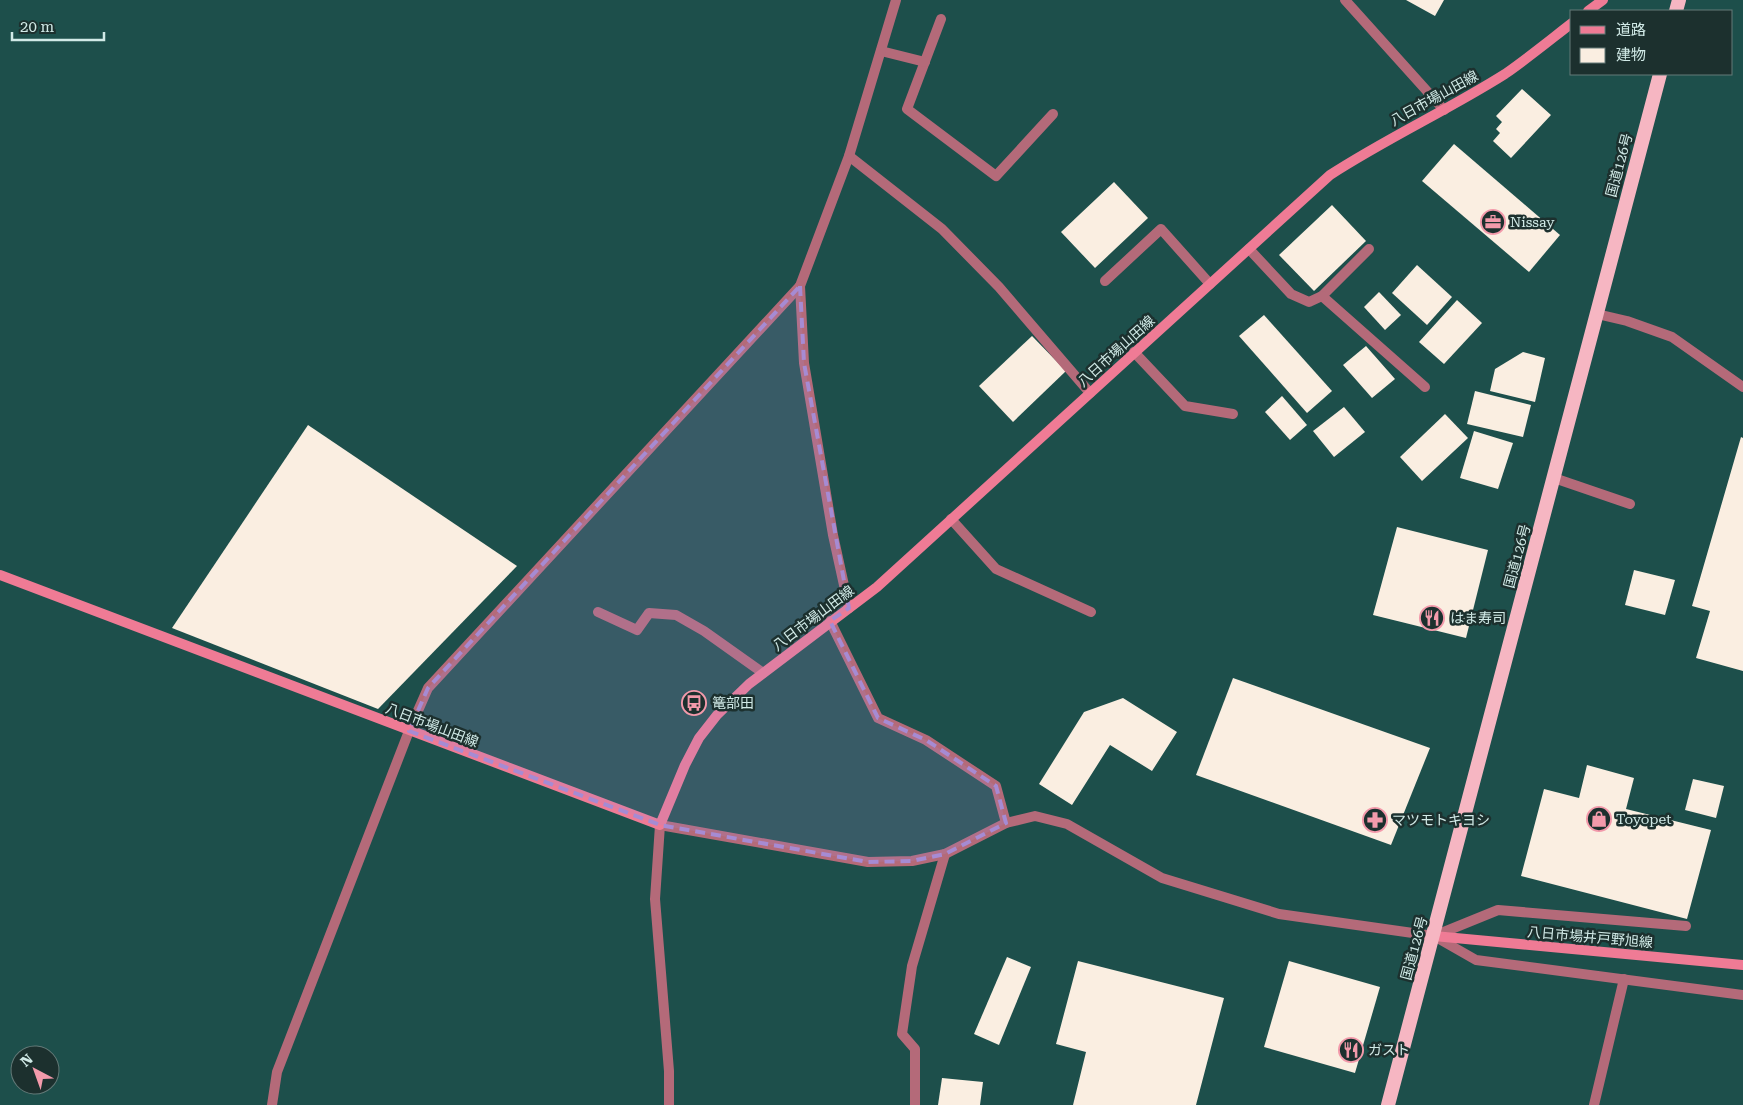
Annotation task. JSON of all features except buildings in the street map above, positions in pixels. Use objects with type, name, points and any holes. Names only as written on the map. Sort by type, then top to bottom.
[{"type":"highway","name":"国道126号","points":[[1388,1105],[1660,75]]},
{"type":"main road","points":[[1589,10],[1603,0]]},
{"type":"main road","name":"八日市場山田線","points":[[0,575],[660,826],[685,765],[699,738],[717,715],[763,673],[877,587],[1330,175],[1372,148],[1444,110],[1506,73],[1570,25]]},
{"type":"main road","name":"八日市場井戸野旭線","points":[[1434,936],[1743,965]]},
{"type":"street","points":[[272,1105],[277,1072],[409,731],[428,688],[800,286],[849,156],[896,0]]},
{"type":"street","points":[[1344,0],[1444,110]]},
{"type":"street","points":[[941,19],[907,109],[996,176],[1052,114]]},
{"type":"street","points":[[880,51],[925,62]]},
{"type":"street","points":[[849,156],[942,229],[999,287],[1090,393]]},
{"type":"street","points":[[1105,281],[1161,229],[1210,284]]},
{"type":"street","points":[[1249,249],[1291,294],[1309,302],[1322,296],[1369,249]]},
{"type":"street","points":[[800,286],[804,363],[833,535],[849,608]]},
{"type":"street","points":[[1322,296],[1425,387]]},
{"type":"street","points":[[1597,314],[1627,321],[1672,337],[1743,387]]},
{"type":"street","points":[[1134,352],[1185,406],[1233,414]]},
{"type":"street","points":[[1554,478],[1630,504]]},
{"type":"street","points":[[951,519],[996,569],[1091,612]]},
{"type":"street","points":[[598,612],[637,630],[649,613],[676,615],[704,631],[763,673]]},
{"type":"street","points":[[830,621],[878,718],[926,740],[996,786],[1006,824]]},
{"type":"street","points":[[669,1105],[669,1071],[655,899],[660,826],[868,862],[912,862],[945,854],[1006,824],[1035,816],[1067,824],[1162,878],[1279,914],[1434,936],[1476,960],[1743,994]]},
{"type":"street","points":[[915,1105],[915,1049],[902,1034],[912,966],[945,854]]},
{"type":"street","points":[[1434,936],[1498,910],[1686,926]]},
{"type":"street","points":[[1594,1105],[1624,979]]},
{"type":"highlighted area","points":[[800,286],[804,363],[849,608],[830,621],[878,718],[926,740],[996,786],[1006,823],[945,854],[912,861],[868,862],[660,825],[409,731],[428,688]]},
{"type":"place","name":"Nissay","points":[[1493,222]]},
{"type":"place","name":"はま寿司","points":[[1432,618]]},
{"type":"place","name":"篭部田","points":[[694,703]]},
{"type":"place","name":"Toyopet","points":[[1599,819]]},
{"type":"place","name":"マツモトキヨシ","points":[[1375,820]]},
{"type":"place","name":"ガスト","points":[[1351,1050]]}]
